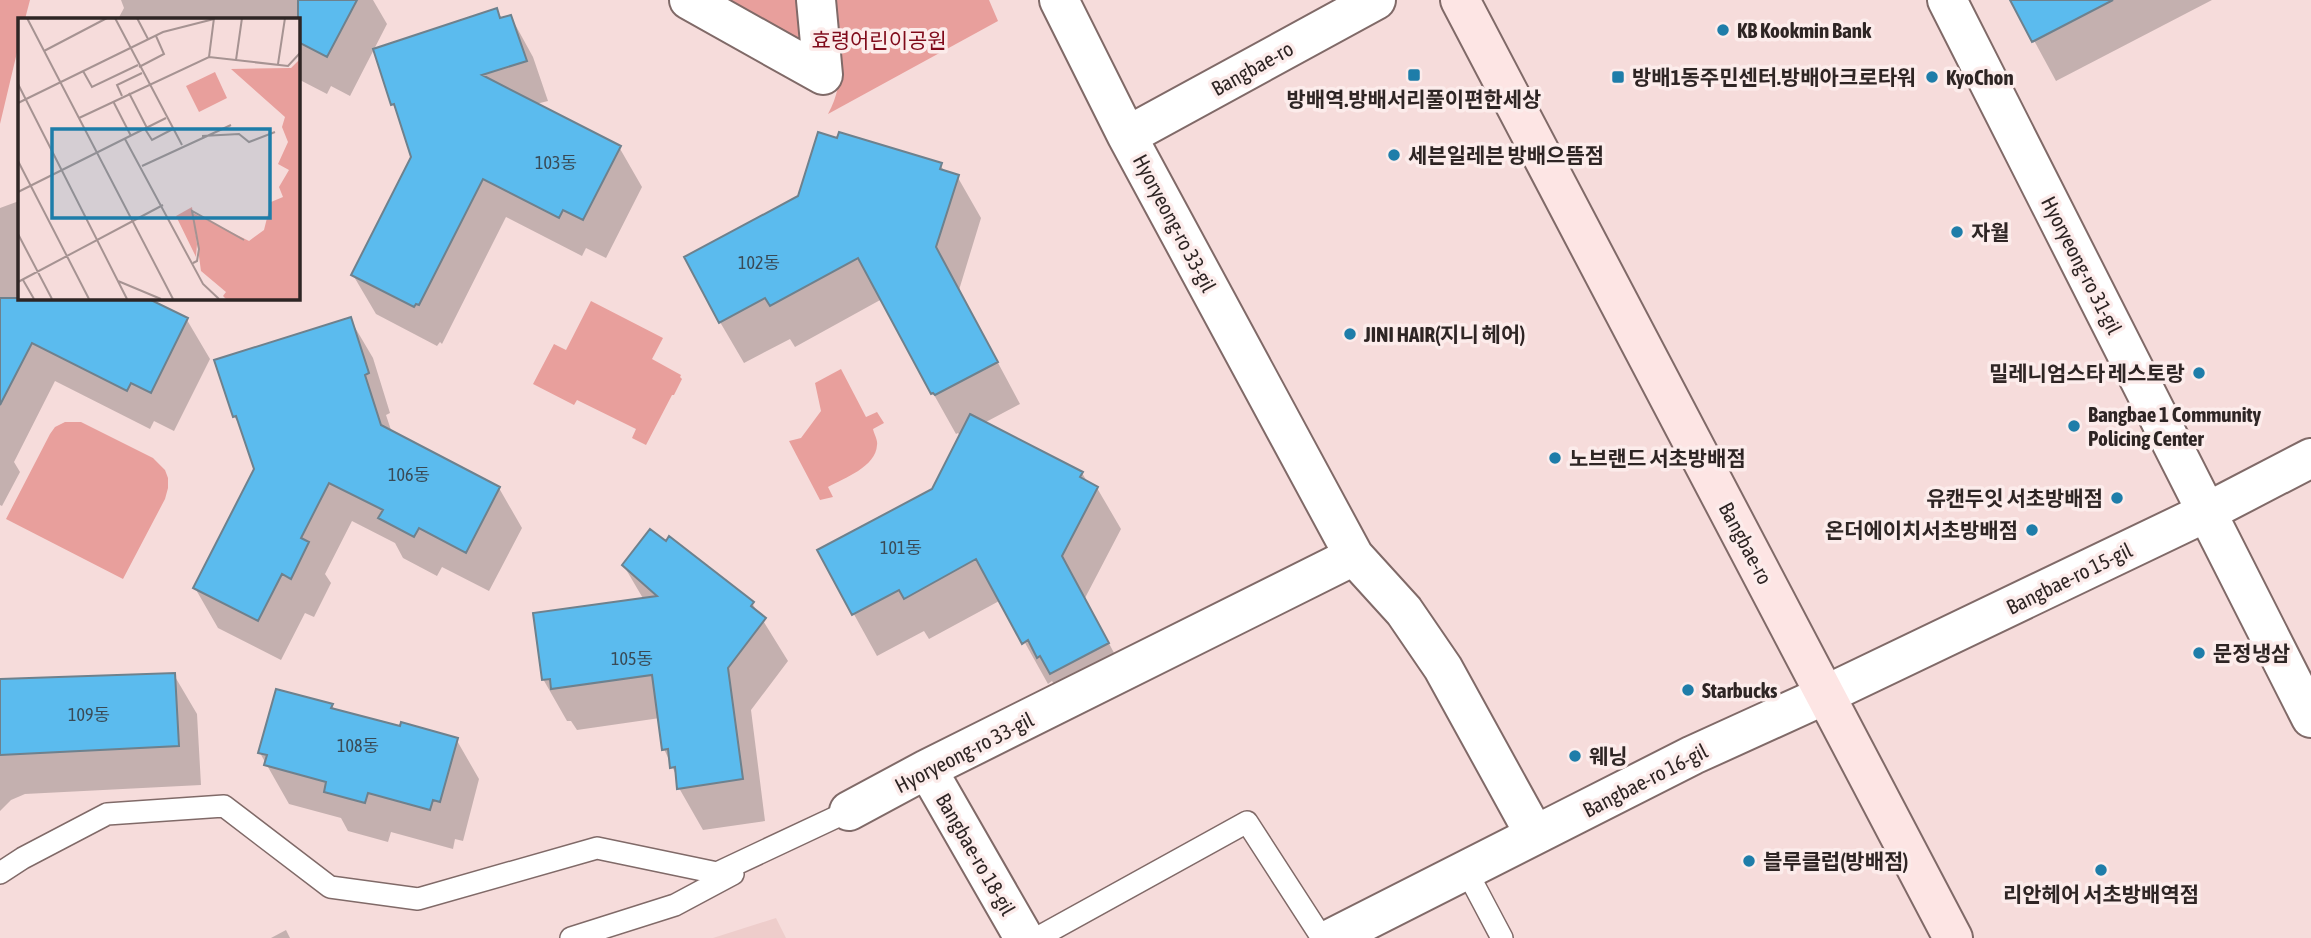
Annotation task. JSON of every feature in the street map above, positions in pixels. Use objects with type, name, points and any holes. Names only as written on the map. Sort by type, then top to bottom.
[{"type":"main road","name":"Bangbae-ro","points":[[1460,0],[1953,938]]},
{"type":"street","points":[[689,0],[823,75],[817,0]]},
{"type":"street","name":"Hyoryeong-ro 33-gil","points":[[1059,0],[1127,136],[1354,556],[1404,611],[1443,668],[1535,835]]},
{"type":"street","name":"Bangbae-ro","points":[[1127,136],[1376,0]]},
{"type":"street","name":"Hyoryeong-ro 31-gil","points":[[1947,0],[2311,718]]},
{"type":"street","name":"Bangbae-ro 15-gil","points":[[1825,695],[2207,512],[2311,458]]},
{"type":"street","name":"Hyoryeong-ro 33-gil","points":[[849,811],[927,769],[1354,556]]},
{"type":"street","name":"Bangbae-ro 16-gil","points":[[1332,938],[1693,755],[1825,695]]},
{"type":"street","name":"Bangbae-ro 18-gil","points":[[927,769],[1024,938]]},
{"type":"lane","points":[[0,873],[107,814],[224,806],[330,887],[418,899],[597,848],[717,873],[849,811]]},
{"type":"lane","name":"Hyoryeong-ro 33-gil","points":[[571,938],[675,905],[849,811]]},
{"type":"lane","points":[[1037,938],[1247,822],[1322,938]]},
{"type":"lane","points":[[1466,870],[1502,938]]},
{"type":"shaded area","points":[[776,918],[786,938],[713,938]]},
{"type":"green space","points":[[0,0],[30,0],[25,18],[18,18],[18,48],[0,124]]},
{"type":"green space","points":[[713,0],[807,0],[810,53]]},
{"type":"green space","name":"효령어린이공원","points":[[835,0],[989,0],[998,21],[828,114],[840,72]]},
{"type":"green space","points":[[591,301],[663,338],[652,359],[681,375],[682,379],[674,395],[646,445],[632,438],[636,429],[577,400],[574,405],[533,384],[554,344],[566,350]]},
{"type":"green space","points":[[841,369],[866,417],[877,412],[884,423],[873,429],[877,443],[871,460],[858,471],[828,487],[833,497],[820,500],[789,441],[801,438],[821,411],[815,383]]},
{"type":"green space","points":[[65,422],[81,422],[153,458],[165,470],[168,478],[165,499],[123,579],[6,519],[50,434],[55,427]]},
{"type":"building","points":[[298,0],[357,0],[327,57],[299,43]]},
{"type":"building","points":[[2010,0],[2113,0],[2032,42]]},
{"type":"building","points":[[497,8],[500,18],[511,15],[527,61],[482,75],[621,146],[583,220],[563,210],[559,218],[483,179],[419,305],[414,307],[351,275],[411,157],[373,49]]},
{"type":"building","points":[[818,132],[837,138],[839,132],[942,163],[940,169],[959,175],[936,247],[998,362],[935,395],[931,394],[858,258],[770,306],[765,298],[719,323],[684,257],[798,196]]},
{"type":"building","points":[[0,298],[149,299],[188,318],[151,393],[131,383],[127,391],[32,343],[0,405]]},
{"type":"building","points":[[351,317],[369,373],[365,375],[381,425],[500,487],[466,553],[419,528],[414,537],[378,518],[383,510],[329,483],[301,538],[309,542],[291,579],[282,574],[258,621],[193,588],[254,469],[214,360]]},
{"type":"building","points":[[970,414],[1083,472],[1080,477],[1098,487],[1062,556],[1109,643],[1050,674],[1040,656],[1037,658],[1028,640],[1022,644],[976,559],[904,599],[899,590],[852,615],[817,550],[932,489]]},
{"type":"building","points":[[650,529],[666,541],[669,536],[754,602],[751,606],[766,618],[728,668],[743,779],[677,789],[675,767],[670,768],[668,749],[662,750],[652,675],[551,689],[550,679],[542,680],[533,613],[657,596],[622,565]]},
{"type":"building","points":[[175,673],[179,746],[0,755],[0,679]]},
{"type":"building","points":[[276,689],[333,704],[331,708],[400,726],[401,722],[458,738],[440,802],[433,800],[430,810],[368,793],[365,803],[324,792],[326,782],[264,765],[267,755],[258,753]]},
{"type":"place","name":"KB Kookmin Bank","points":[[1723,30]]},
{"type":"place","name":"방배역.방배서리풀이편한세상","points":[[1414,75]]},
{"type":"place","name":"방배1동주민센터.방배아크로타워","points":[[1618,77]]},
{"type":"place","name":"KyoChon","points":[[1932,77]]},
{"type":"place","name":"세븐일레븐 방배으뜸점","points":[[1394,155]]},
{"type":"place","name":"자월","points":[[1957,232]]},
{"type":"place","name":"JINI HAIR(지니 헤어)","points":[[1350,334]]},
{"type":"place","name":"밀레니엄스타 레스토랑","points":[[2199,373]]},
{"type":"place","name":"Bangbae 1 Community Policing Center","points":[[2074,426]]},
{"type":"place","name":"노브랜드 서초방배점","points":[[1555,458]]},
{"type":"place","name":"유캔두잇 서초방배점","points":[[2117,498]]},
{"type":"place","name":"온더에이치서초방배점","points":[[2032,530]]},
{"type":"place","name":"문정냉삼","points":[[2199,653]]},
{"type":"place","name":"Starbucks","points":[[1688,690]]},
{"type":"place","name":"웨닝","points":[[1575,756]]},
{"type":"place","name":"블루클럽(방배점)","points":[[1749,861]]},
{"type":"place","name":"리안헤어 서초방배역점","points":[[2101,870]]}]
